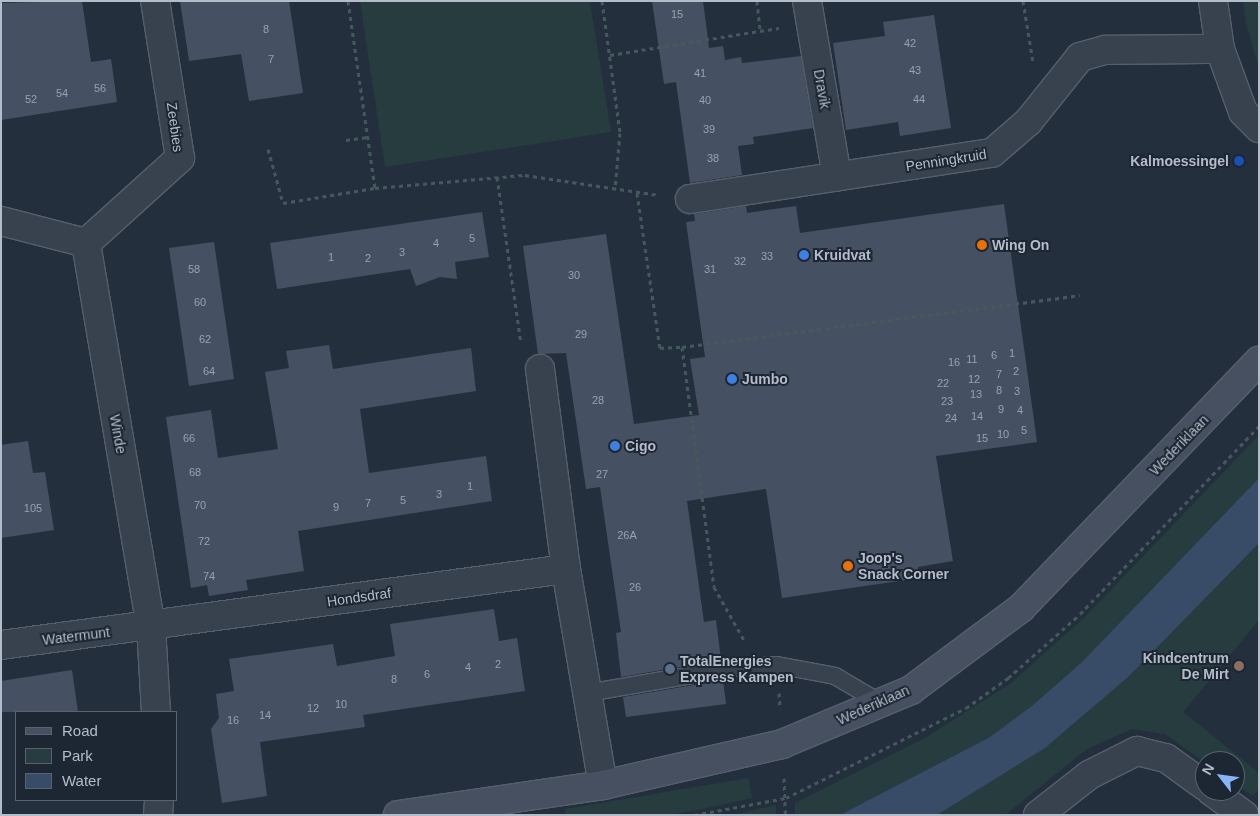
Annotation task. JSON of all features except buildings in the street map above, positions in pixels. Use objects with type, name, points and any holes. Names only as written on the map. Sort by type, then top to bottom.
[{"type":"street","name":"Zeebies","points":[[86,243],[180,158],[156,1]]},
{"type":"street","points":[[1213,1],[1220,49],[1243,112],[1259,128]]},
{"type":"street","name":"Dravik","points":[[809,12],[837,176]]},
{"type":"street","name":"Penningkruid","points":[[690,199],[992,153],[1028,122],[1080,57],[1105,50],[1220,49]]},
{"type":"street","points":[[1,221],[86,243]]},
{"type":"street","name":"Winde","points":[[86,243],[152,626],[156,711]]},
{"type":"street","name":"Wederiklaan","points":[[398,815],[603,785],[782,744],[910,690],[1021,608],[1259,361]]},
{"type":"street","points":[[540,369],[566,569],[603,785]]},
{"type":"street","name":"Hondsdraf","points":[[152,626],[566,569]]},
{"type":"street","name":"Watermunt","points":[[1,645],[152,626]]},
{"type":"street","points":[[1038,815],[1089,775],[1138,751],[1166,758],[1195,779]]},
{"type":"street","points":[[158,815],[159,801]]},
{"type":"street","points":[[1225,801],[1244,815]]},
{"type":"lane","points":[[587,693],[734,668],[777,665],[835,676],[881,703]]},
{"type":"path","points":[[348,1],[375,188]]},
{"type":"path","points":[[602,1],[620,133],[615,189]]},
{"type":"path","points":[[757,1],[760,31]]},
{"type":"path","points":[[1023,1],[1036,76],[1051,93]]},
{"type":"path","points":[[610,55],[760,31],[809,12]]},
{"type":"path","points":[[346,140],[368,137]]},
{"type":"path","points":[[268,149],[283,202],[375,188],[525,175],[638,193],[660,348],[682,347],[1080,295]]},
{"type":"path","points":[[497,177],[522,350],[540,369]]},
{"type":"path","points":[[682,347],[714,587],[746,643]]},
{"type":"path","points":[[694,815],[786,798],[785,815]]},
{"type":"green space","points":[[360,1],[590,1],[611,132],[385,167]]},
{"type":"green space","points":[[1243,1],[1259,1],[1259,68],[1246,24]]},
{"type":"green space","points":[[1259,435],[1259,478],[1083,661],[1033,705],[990,737],[840,815],[795,815],[795,803],[925,738],[1011,683],[1085,617]]},
{"type":"green space","points":[[1259,543],[1259,620],[1183,712],[1232,751],[1195,751],[1195,756],[1165,734],[1132,729],[1087,749],[1005,815],[937,815],[1045,748],[1084,715]]},
{"type":"green space","points":[[1245,762],[1259,773],[1259,789],[1253,796],[1245,791]]},
{"type":"green space","points":[[749,778],[752,798],[708,808],[670,815],[566,815],[565,809]]},
{"type":"green space","points":[[776,805],[776,815],[733,815]]},
{"type":"water","points":[[1259,478],[1259,543],[1128,677],[1045,748],[937,815],[840,815],[990,737],[1033,705],[1083,661]]},
{"type":"place","name":"Kalmoessingel","points":[[1239,161]]},
{"type":"place","name":"Wing On","points":[[982,245]]},
{"type":"place","name":"Kruidvat","points":[[804,255]]},
{"type":"place","name":"Jumbo","points":[[732,379]]},
{"type":"place","name":"Cigo","points":[[615,446]]},
{"type":"place","name":"Joop's Snack Corner","points":[[848,566]]},
{"type":"place","name":"Kindcentrum De Mirt","points":[[1239,666]]},
{"type":"place","name":"TotalEnergies Express Kampen","points":[[670,669]]}]
